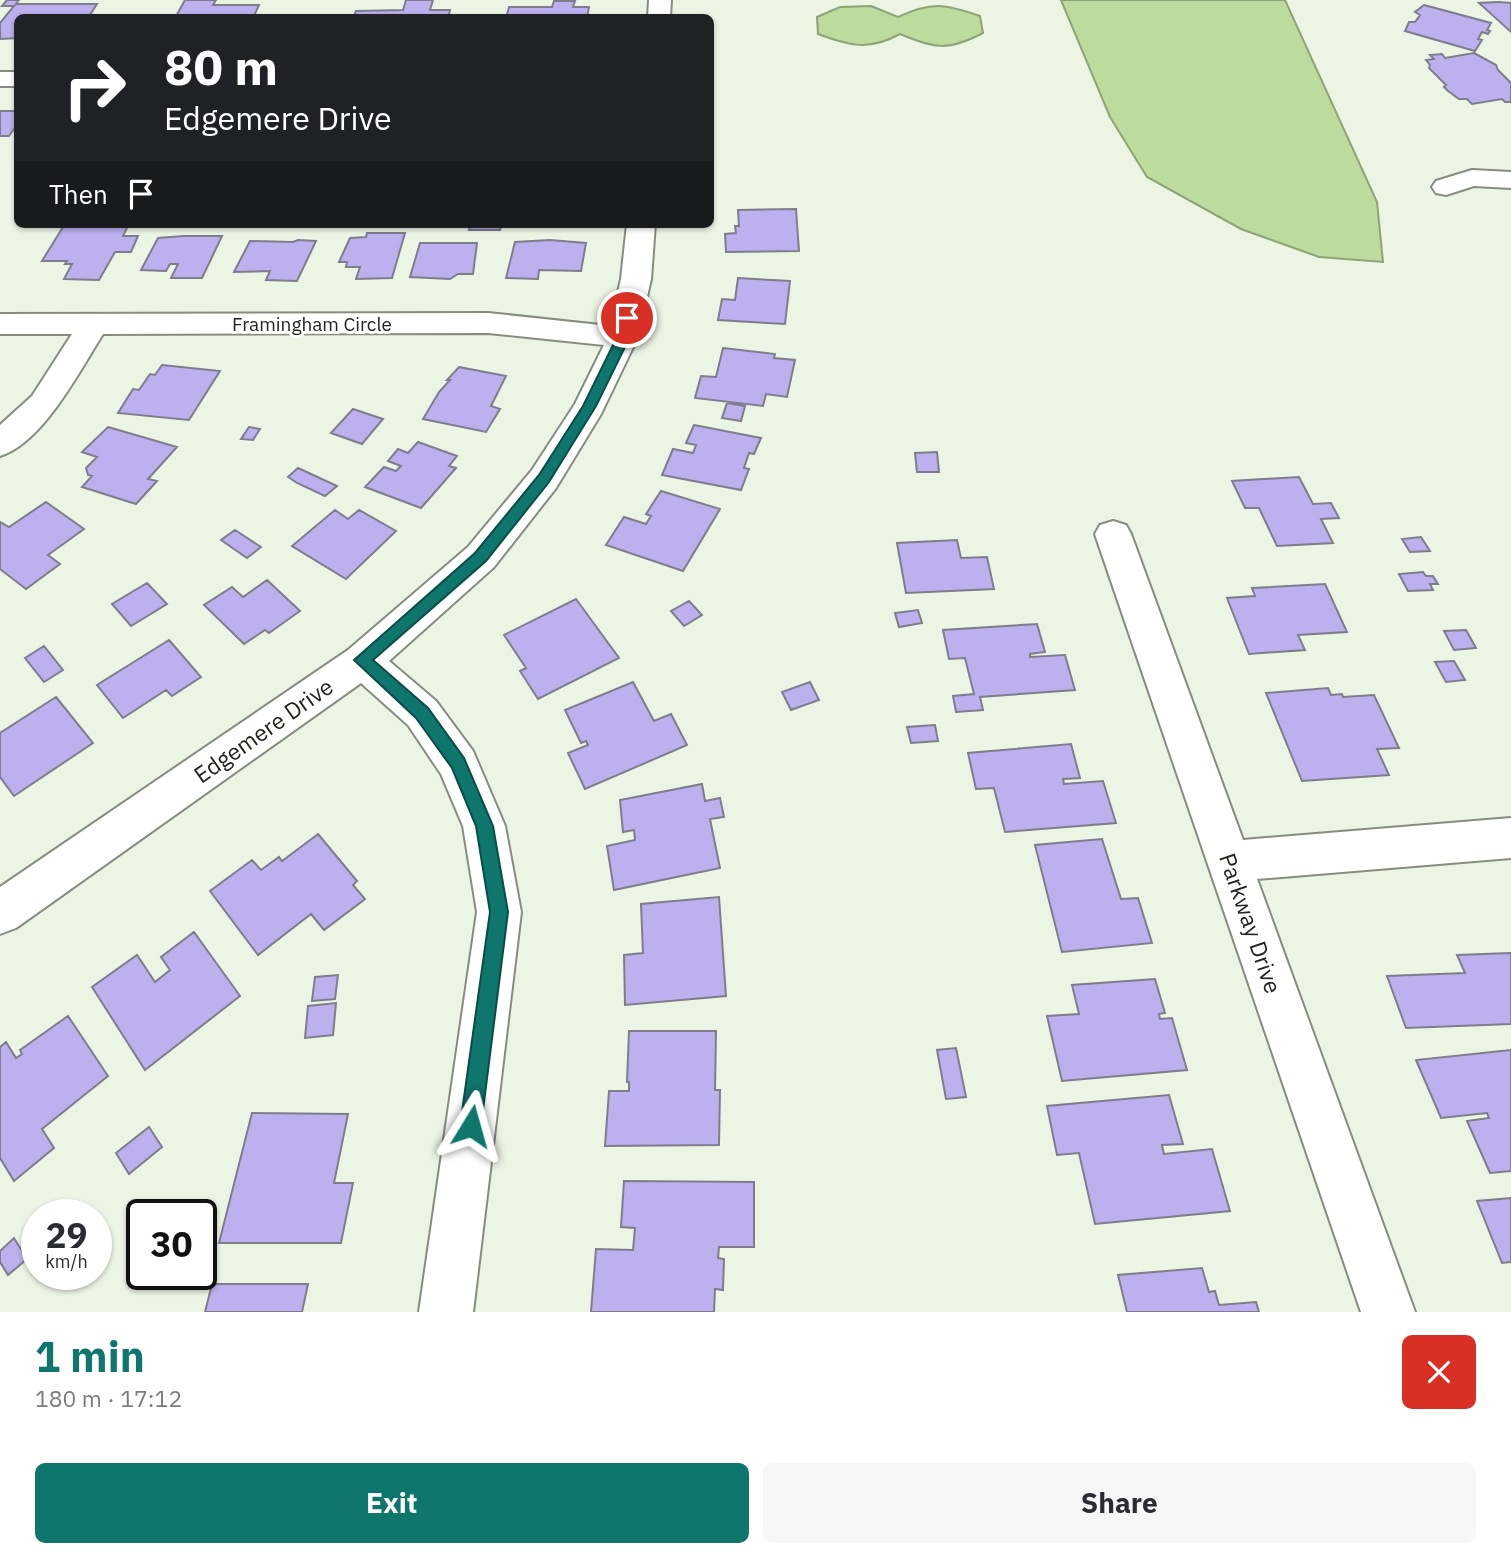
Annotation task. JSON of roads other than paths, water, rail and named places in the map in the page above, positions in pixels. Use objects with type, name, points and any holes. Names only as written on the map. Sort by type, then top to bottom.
[{"type":"street","points":[[1446,187],[1472,178],[1511,180]]},
{"type":"street","name":"Edgemere Drive","points":[[0,912],[362,660],[481,557],[544,479],[590,406],[623,337],[636,279],[641,228]]},
{"type":"street","name":"Framingham Circle","points":[[0,324],[488,323],[623,337]]},
{"type":"street","points":[[0,444],[43,404],[94,324]]},
{"type":"street","name":"Parkway Drive","points":[[1112,534],[1388,1312]]},
{"type":"street","points":[[362,660],[422,713],[458,764],[484,826],[499,912],[446,1312]]},
{"type":"street","points":[[1230,861],[1511,838]]}]
